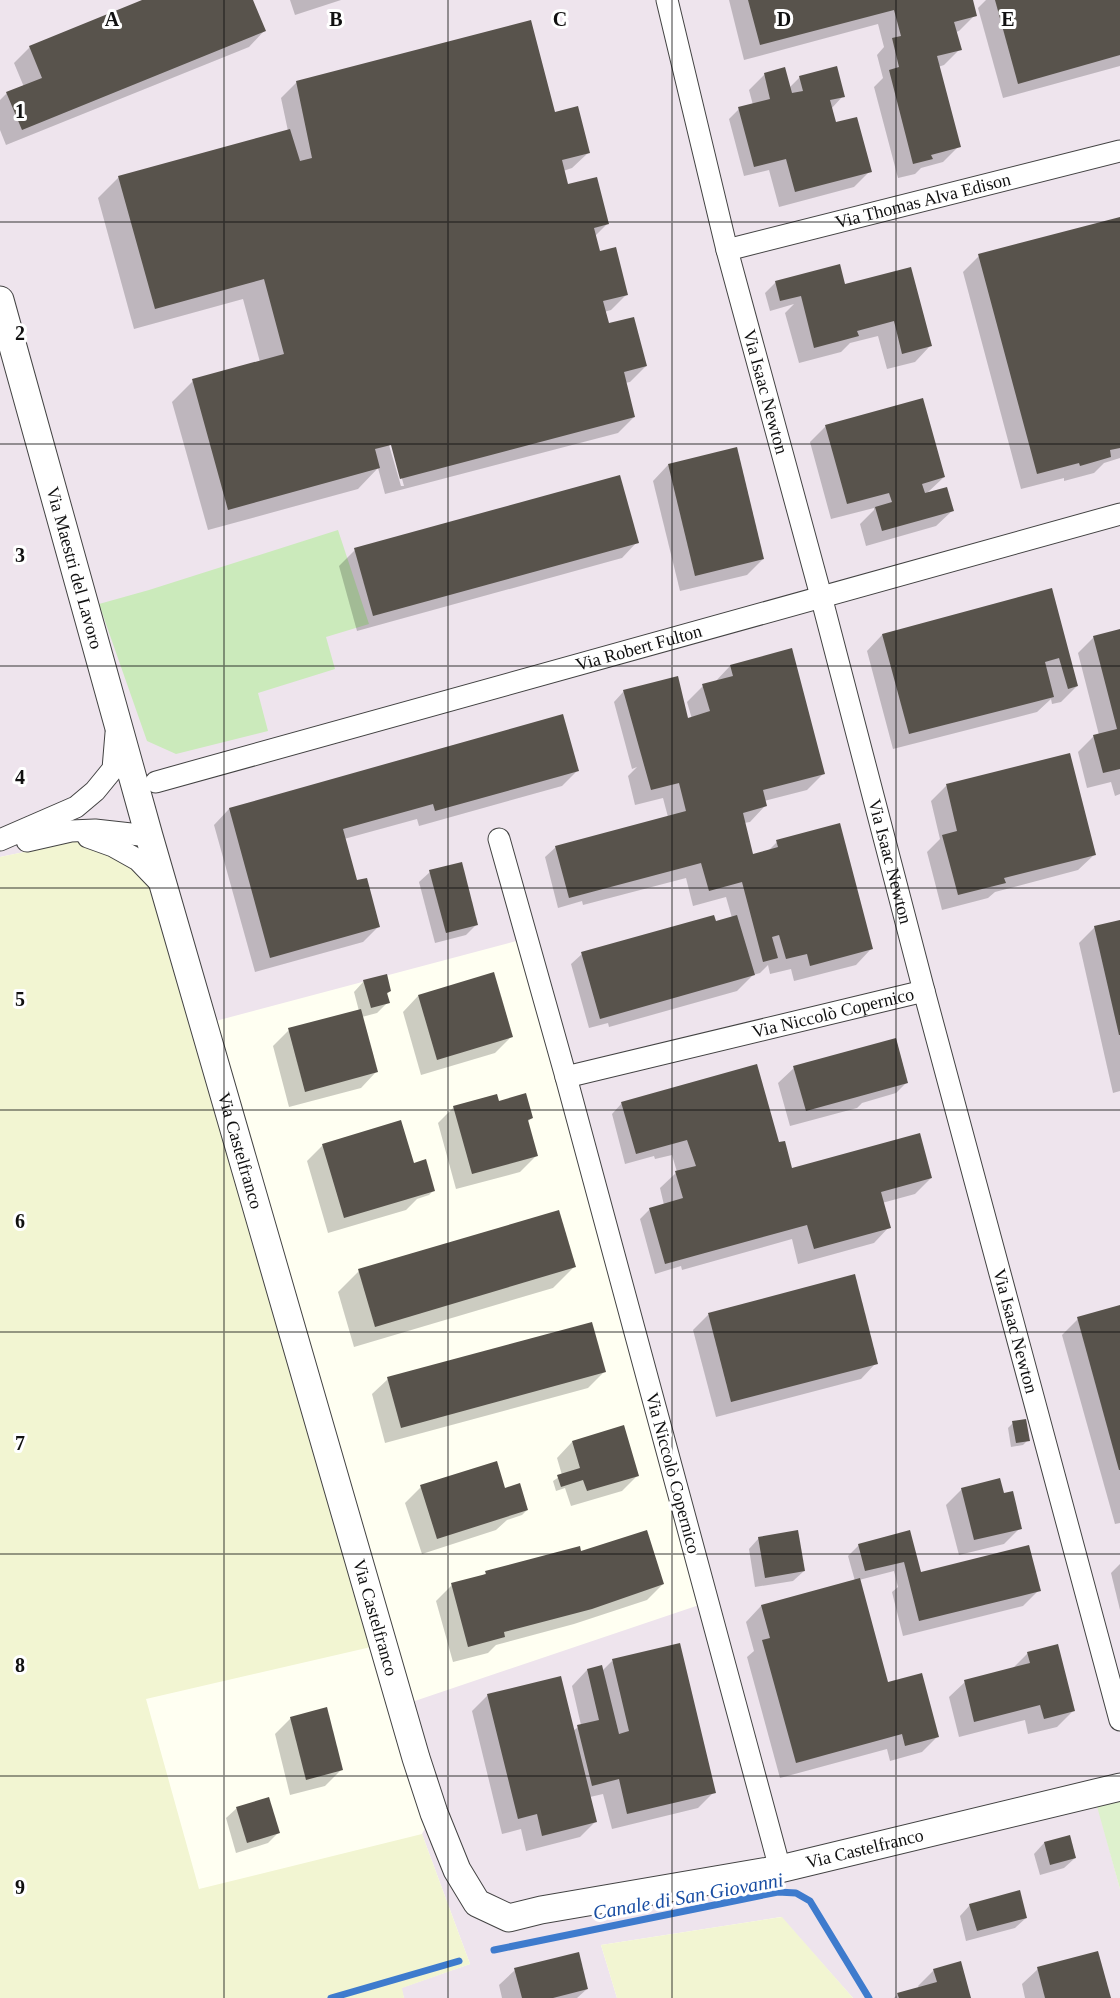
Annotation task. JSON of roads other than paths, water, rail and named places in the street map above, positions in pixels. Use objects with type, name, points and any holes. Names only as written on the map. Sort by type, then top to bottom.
[{"type":"street","name":"Via Isaac Newton","points":[[666,0],[727,250],[1120,1720]]},
{"type":"street","name":"Via Thomas Alva Edison","points":[[727,250],[1120,151]]},
{"type":"street","name":"Via Maestri del Lavoro","points":[[0,300],[149,836]]},
{"type":"street","name":"Via Robert Fulton","points":[[156,782],[1120,514]]},
{"type":"street","points":[[0,840],[76,807],[95,791],[113,769],[116,744],[115,711]]},
{"type":"street","points":[[0,849],[71,831],[95,830],[149,836]]},
{"type":"street","points":[[71,831],[114,846],[138,860],[164,887]]},
{"type":"street","name":"Via Castelfranco","points":[[149,836],[416,1758],[434,1813],[457,1870],[477,1903],[509,1918],[541,1910],[780,1869],[1120,1787]]},
{"type":"street","name":"Via Niccolò Copernico","points":[[499,839],[566,1077],[780,1869]]},
{"type":"street","name":"Via Niccolò Copernico","points":[[566,1077],[924,992]]},
{"type":"waterway","name":"Canale di San Giovanni","points":[[494,1950],[778,1892],[796,1893],[810,1901],[869,1998]]},
{"type":"waterway","name":"Canale di San Giovanni","points":[[331,1998],[459,1961]]}]
